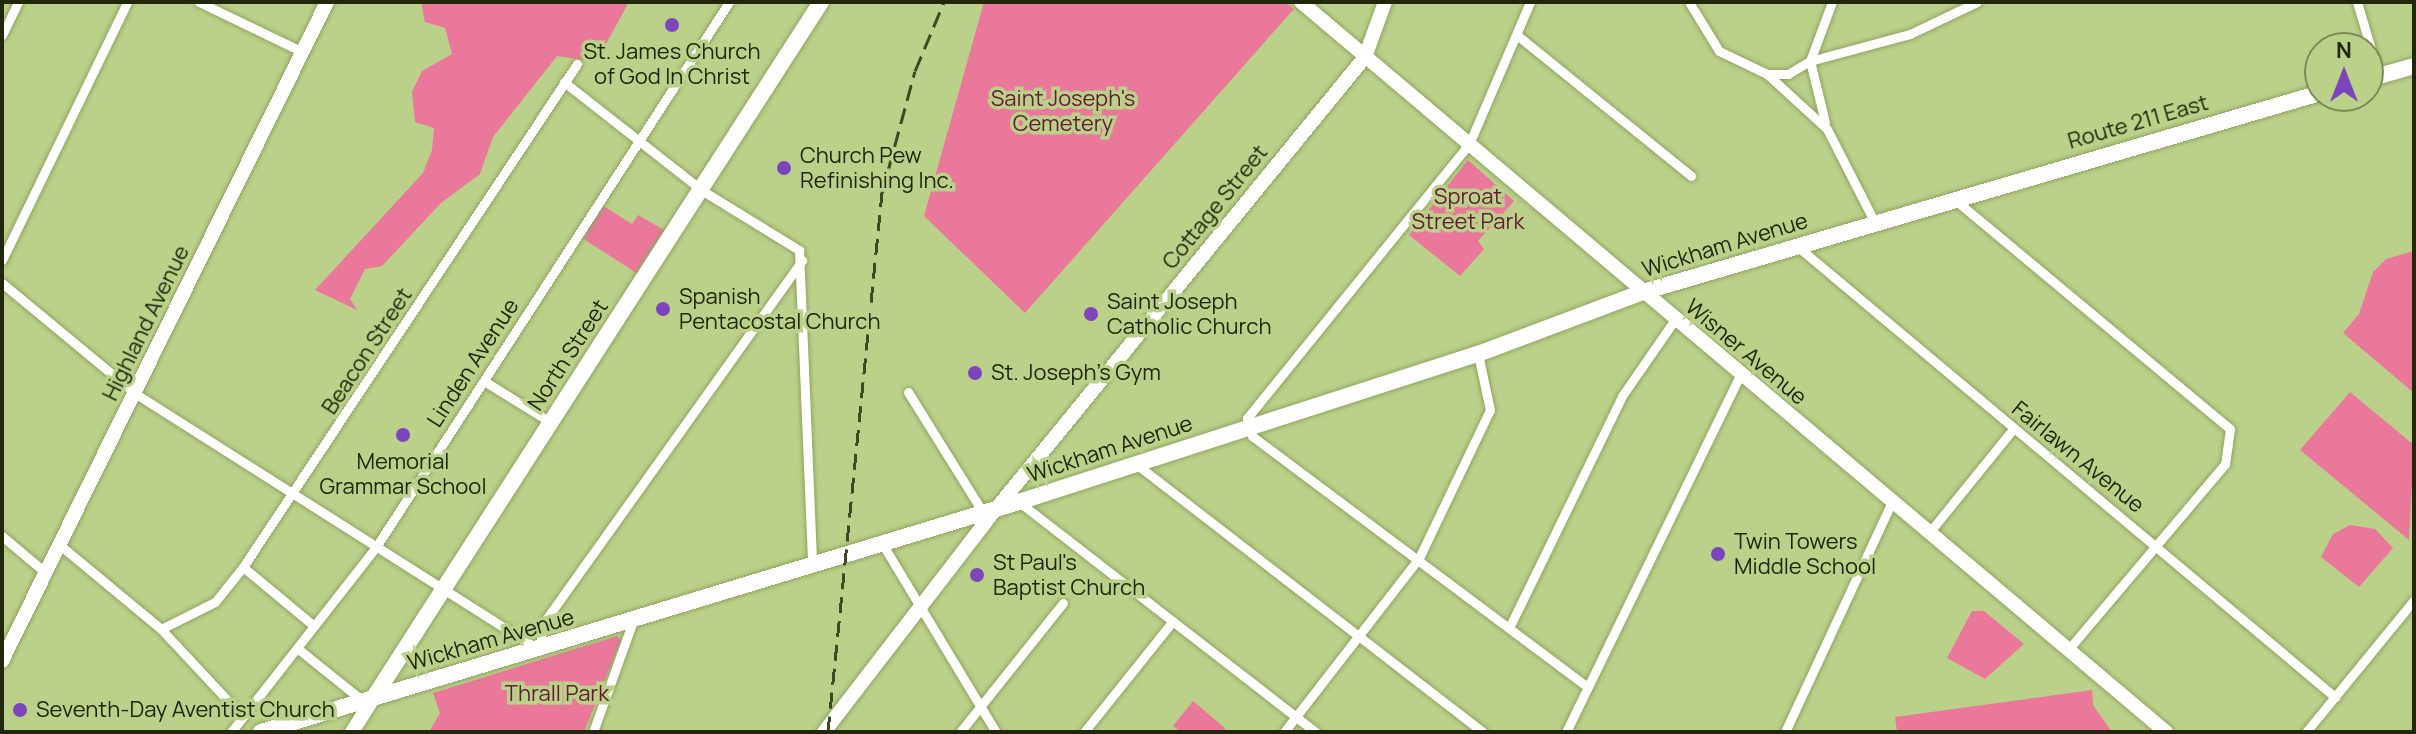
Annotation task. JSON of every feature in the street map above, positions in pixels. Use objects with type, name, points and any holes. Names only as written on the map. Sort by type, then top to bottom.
[{"type":"main road","name":"North Street","points":[[369,699],[703,191],[821,2]]},
{"type":"main road","points":[[2384,75],[2414,66]]},
{"type":"main road","name":"Route 211 East","points":[[1961,197],[2304,98]]},
{"type":"main road","name":"Wickham Avenue","points":[[261,732],[883,545],[1478,354],[1643,292],[1961,197]]},
{"type":"street","points":[[2,35],[18,2]]},
{"type":"street","points":[[2,260],[127,2]]},
{"type":"street","points":[[199,2],[303,52]]},
{"type":"street","name":"Highland Avenue","points":[[2,661],[327,2]]},
{"type":"street","name":"Linden Avenue","points":[[231,732],[376,547],[729,2]]},
{"type":"street","name":"Wisner Avenue","points":[[1301,2],[1739,377],[1892,502],[2159,730]]},
{"type":"street","name":"Cottage Street","points":[[824,732],[999,507],[1365,57],[1385,2]]},
{"type":"street","points":[[1530,2],[1469,144],[1247,418],[1248,429],[1588,687]]},
{"type":"street","points":[[1689,2],[1713,44],[1767,74],[1827,129]]},
{"type":"street","points":[[1832,2],[1810,61],[1827,129],[1875,223]]},
{"type":"street","points":[[1767,74],[1788,74],[1810,61],[1910,34],[1977,2]]},
{"type":"street","points":[[2357,2],[2364,32]]},
{"type":"street","points":[[1517,35],[1691,176]]},
{"type":"street","name":"Beacon Street","points":[[161,629],[215,602],[243,567],[295,496],[577,64]]},
{"type":"street","points":[[564,82],[703,191],[792,243],[802,260],[812,565]]},
{"type":"street","points":[[1961,197],[2222,418],[2232,442],[2228,459],[2155,541],[2068,650]]},
{"type":"street","name":"Fairlawn Avenue","points":[[1798,247],[2013,429],[2155,541],[2335,697]]},
{"type":"street","points":[[2,283],[136,394],[540,650],[542,625],[802,260]]},
{"type":"street","points":[[1509,628],[1622,396],[1674,321]]},
{"type":"street","points":[[1284,732],[1419,558],[1490,410],[1478,354]]},
{"type":"street","points":[[1566,732],[1739,377]]},
{"type":"street","points":[[484,381],[550,422]]},
{"type":"street","points":[[908,392],[982,511]]},
{"type":"street","points":[[1928,534],[2013,429]]},
{"type":"street","points":[[1136,464],[1483,732]]},
{"type":"street","points":[[1019,502],[1315,732]]},
{"type":"street","points":[[1785,732],[1892,502]]},
{"type":"street","points":[[2,536],[46,573]]},
{"type":"street","points":[[883,545],[996,732]]},
{"type":"street","points":[[61,546],[161,629],[243,717]]},
{"type":"street","points":[[243,567],[314,626]]},
{"type":"street","points":[[2306,732],[2414,600]]},
{"type":"street","points":[[960,732],[1063,603]]},
{"type":"street","points":[[593,732],[633,621]]},
{"type":"street","points":[[1084,732],[1173,621]]},
{"type":"street","points":[[297,648],[369,699]]},
{"type":"street","name":"North Street","points":[[352,732],[369,699]]},
{"type":"green space","points":[[421,2],[629,2],[596,62],[557,56],[493,137],[480,174],[441,203],[382,266],[365,269],[350,299],[357,310],[315,290],[423,173],[432,150],[434,128],[415,122],[412,92],[422,71],[452,54],[445,28],[425,22]]},
{"type":"green space","name":"Saint Joseph's Cemetery","points":[[984,2],[1285,2],[1294,9],[1025,313],[924,216]]},
{"type":"green space","name":"Sproat Street Park","points":[[1468,160],[1514,201],[1478,241],[1484,249],[1460,276],[1409,235]]},
{"type":"green space","points":[[602,205],[632,224],[638,215],[666,231],[638,274],[582,238]]},
{"type":"green space","points":[[2414,251],[2414,393],[2343,333],[2359,314],[2373,272],[2386,259]]},
{"type":"green space","points":[[2350,392],[2414,445],[2409,540],[2300,450]]},
{"type":"green space","points":[[2350,525],[2375,529],[2393,548],[2359,587],[2321,557],[2333,534]]},
{"type":"green space","points":[[1972,611],[1984,611],[2024,644],[1985,679],[1947,658]]},
{"type":"green space","name":"Thrall Park","points":[[617,636],[621,640],[584,732],[429,732],[440,713],[433,693]]},
{"type":"green space","points":[[2092,690],[2093,705],[2112,732],[1897,732],[1895,717]]},
{"type":"green space","points":[[1193,701],[1225,728],[1224,732],[1181,732],[1173,726]]},
{"type":"railway","points":[[828,732],[882,193],[915,71],[944,2]]},
{"type":"place","name":"St. James Church of God In Christ","points":[[672,25]]},
{"type":"place","name":"Church Pew Refinishing Inc.","points":[[784,168]]},
{"type":"place","name":"Spanish Pentacostal Church","points":[[663,309]]},
{"type":"place","name":"Saint Joseph Catholic Church","points":[[1091,314]]},
{"type":"place","name":"St. Joseph's Gym","points":[[975,373]]},
{"type":"place","name":"Memorial Grammar School","points":[[403,435]]},
{"type":"place","name":"Twin Towers Middle School","points":[[1718,554]]},
{"type":"place","name":"St Paul's Baptist Church","points":[[977,575]]},
{"type":"place","name":"Seventh-Day Aventist Church","points":[[20,710]]}]
